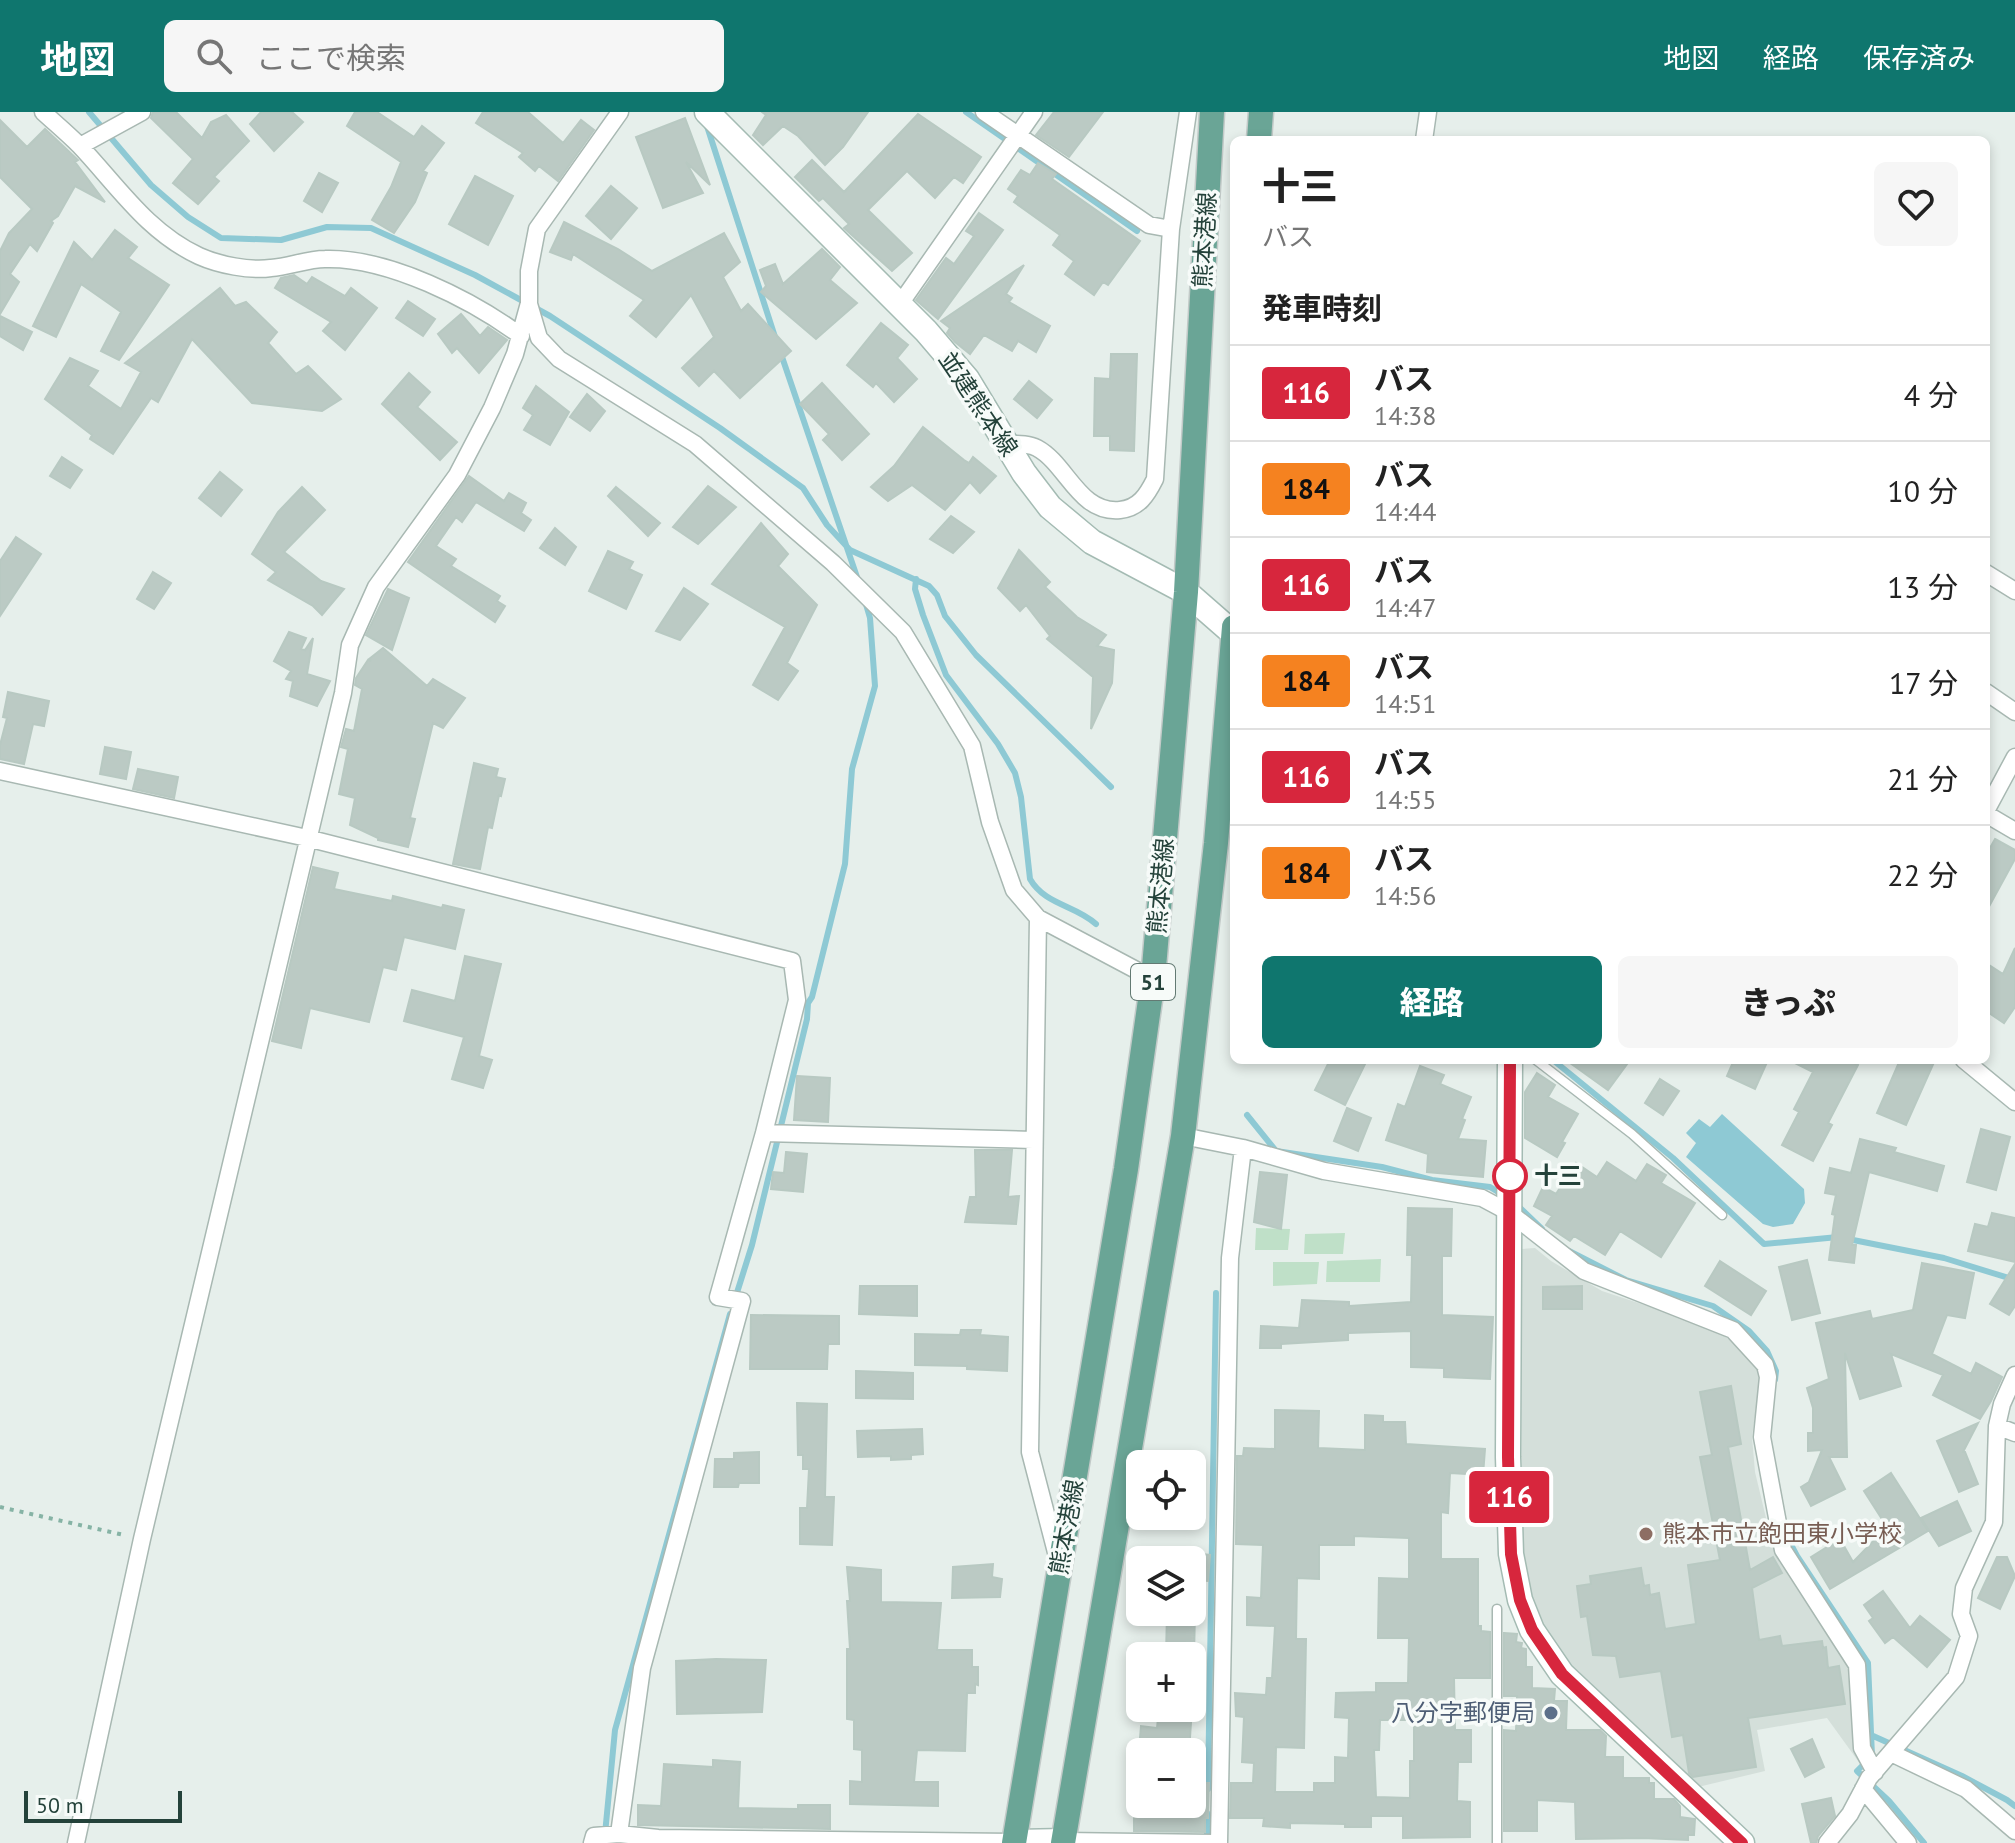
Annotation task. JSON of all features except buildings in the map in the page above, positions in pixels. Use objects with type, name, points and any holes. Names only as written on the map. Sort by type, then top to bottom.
[{"type":"main road","name":"並建熊本線","points":[[707,112],[900,304],[967,379],[1006,444],[1050,507],[1092,542],[1186,592],[1230,630]]},
{"type":"main road","name":"熊本港線","points":[[1014,1843],[1124,1184],[1153,979],[1186,592],[1212,112]]},
{"type":"main road","points":[[1259,136],[1261,112]]},
{"type":"main road","name":"熊本港線","points":[[1064,1842],[1183,1136],[1216,843],[1230,680]]},
{"type":"main road","points":[[1510,1064],[1508,1457],[1511,1554],[1520,1600],[1532,1630],[1562,1674],[1742,1843]]},
{"type":"main road","points":[[1014,1843],[1064,1842]]},
{"type":"street","points":[[43,112],[80,146],[133,207],[160,231],[200,256],[225,264],[268,269],[325,259],[378,265],[465,301],[521,336]]},
{"type":"street","points":[[80,146],[142,112]]},
{"type":"street","points":[[76,1843],[142,1539],[343,693],[350,645],[376,587],[457,475],[492,408],[521,336],[529,303],[529,271],[537,229],[620,112]]},
{"type":"street","points":[[984,112],[1149,225],[1171,229]]},
{"type":"street","points":[[900,304],[1034,112]]},
{"type":"street","points":[[1006,444],[1026,444],[1039,449],[1088,501],[1103,509],[1133,508],[1147,495],[1155,479],[1171,229],[1188,112]]},
{"type":"street","points":[[1425,136],[1428,112]]},
{"type":"street","points":[[529,303],[539,338],[559,359],[695,444],[833,563],[903,632],[972,746],[990,822],[1014,890],[1038,918],[1153,979]]},
{"type":"street","points":[[1990,575],[2015,591]]},
{"type":"street","points":[[1990,695],[2015,712]]},
{"type":"street","points":[[1990,804],[2015,757]]},
{"type":"street","points":[[0,771],[307,838],[792,961],[797,1000],[718,1297],[742,1301],[642,1668],[619,1834]]},
{"type":"street","points":[[1990,815],[2015,831]]},
{"type":"street","points":[[1038,918],[1030,1452],[1060,1566]]},
{"type":"street","points":[[1969,1064],[2015,1102]]},
{"type":"street","points":[[764,1133],[1033,1140]]},
{"type":"street","points":[[1183,1136],[1243,1148],[1324,1171],[1482,1198],[1510,1213],[1584,1271],[1733,1330],[1765,1365],[1768,1377],[1762,1437],[1783,1550],[1857,1665],[1862,1748],[1875,1772]]},
{"type":"street","points":[[1064,1842],[1217,1843],[1230,1258],[1243,1148]]},
{"type":"street","points":[[1827,1843],[1850,1814],[1875,1772],[1956,1677],[1969,1636],[1961,1614],[1964,1588],[1994,1522],[1997,1426],[2002,1404],[2015,1375]]},
{"type":"street","points":[[1997,1426],[2015,1433]]},
{"type":"street","points":[[1891,1753],[1966,1789],[2015,1831]]},
{"type":"street","points":[[1863,1789],[1908,1843]]},
{"type":"street","points":[[592,1843],[594,1836],[619,1834],[658,1841],[1014,1843]]},
{"type":"lane","points":[[1541,1064],[1632,1134],[1722,1215]]},
{"type":"lane","points":[[1497,1609],[1497,1843]]},
{"type":"path","points":[[0,1507],[142,1539]]},
{"type":"shaded area","name":"熊本市立飽田東小学校","points":[[1535,1248],[1602,1291],[1711,1327],[1740,1347],[1756,1365],[1760,1379],[1752,1437],[1755,1472],[1775,1553],[1844,1658],[1849,1671],[1855,1753],[1866,1772],[1827,1718],[1757,1730],[1765,1771],[1698,1787],[1584,1685],[1553,1645],[1535,1610],[1524,1574],[1522,1550],[1521,1249]]},
{"type":"green space","points":[[1256,1228],[1290,1229],[1288,1250],[1255,1250]]},
{"type":"green space","points":[[1345,1233],[1343,1254],[1304,1254],[1305,1234]]},
{"type":"green space","points":[[1381,1259],[1380,1282],[1326,1282],[1327,1261]]},
{"type":"green space","points":[[1273,1262],[1319,1262],[1317,1284],[1273,1286]]},
{"type":"water","points":[[1722,1114],[1804,1189],[1805,1203],[1793,1224],[1773,1227],[1763,1224],[1686,1157],[1696,1143],[1686,1133],[1699,1119],[1710,1127]]},
{"type":"waterway","points":[[89,112],[151,185],[188,217],[221,238],[281,240],[327,227],[371,228],[475,275],[550,316],[720,428],[803,488],[827,525],[850,550],[929,586],[937,595],[945,616],[976,655],[1111,787]]},
{"type":"waterway","points":[[966,112],[1137,231]]},
{"type":"waterway","points":[[706,123],[775,337]]},
{"type":"waterway","points":[[780,351],[859,583]]},
{"type":"waterway","points":[[916,579],[915,589],[923,615],[946,675],[998,744],[1015,773],[1021,797],[1030,879],[1052,900],[1096,924]]},
{"type":"waterway","points":[[735,1299],[752,1245],[807,1019],[808,1003],[845,864],[852,769],[875,686],[870,618],[865,601]]},
{"type":"waterway","points":[[1558,1064],[1673,1158],[1764,1244],[1838,1237],[1944,1258],[2015,1280]]},
{"type":"waterway","points":[[1247,1115],[1276,1151],[1382,1167],[1432,1180],[1490,1187],[1503,1195]]},
{"type":"waterway","points":[[1515,1203],[1542,1229]]},
{"type":"waterway","points":[[1569,1251],[1626,1280],[1713,1306],[1749,1331],[1767,1351],[1776,1371],[1775,1380]]},
{"type":"waterway","points":[[1208,1789],[1216,1293]]},
{"type":"waterway","points":[[605,1834],[615,1730],[730,1314]]},
{"type":"waterway","points":[[1787,1537],[1868,1663],[1872,1756],[1857,1771],[1889,1801],[1924,1843]]},
{"type":"waterway","points":[[1871,1735],[1962,1776],[2015,1806]]},
{"type":"waterway","points":[[1207,1813],[1207,1841]]},
{"type":"bus line","name":"116","points":[[1510,1064],[1508,1457],[1511,1554],[1520,1600],[1532,1630],[1562,1674],[1742,1843]]},
{"type":"place","name":"十三","points":[[1510,1176]]},
{"type":"place","name":"熊本市立飽田東小学校","points":[[1646,1534]]},
{"type":"place","name":"八分字郵便局","points":[[1551,1713]]}]
